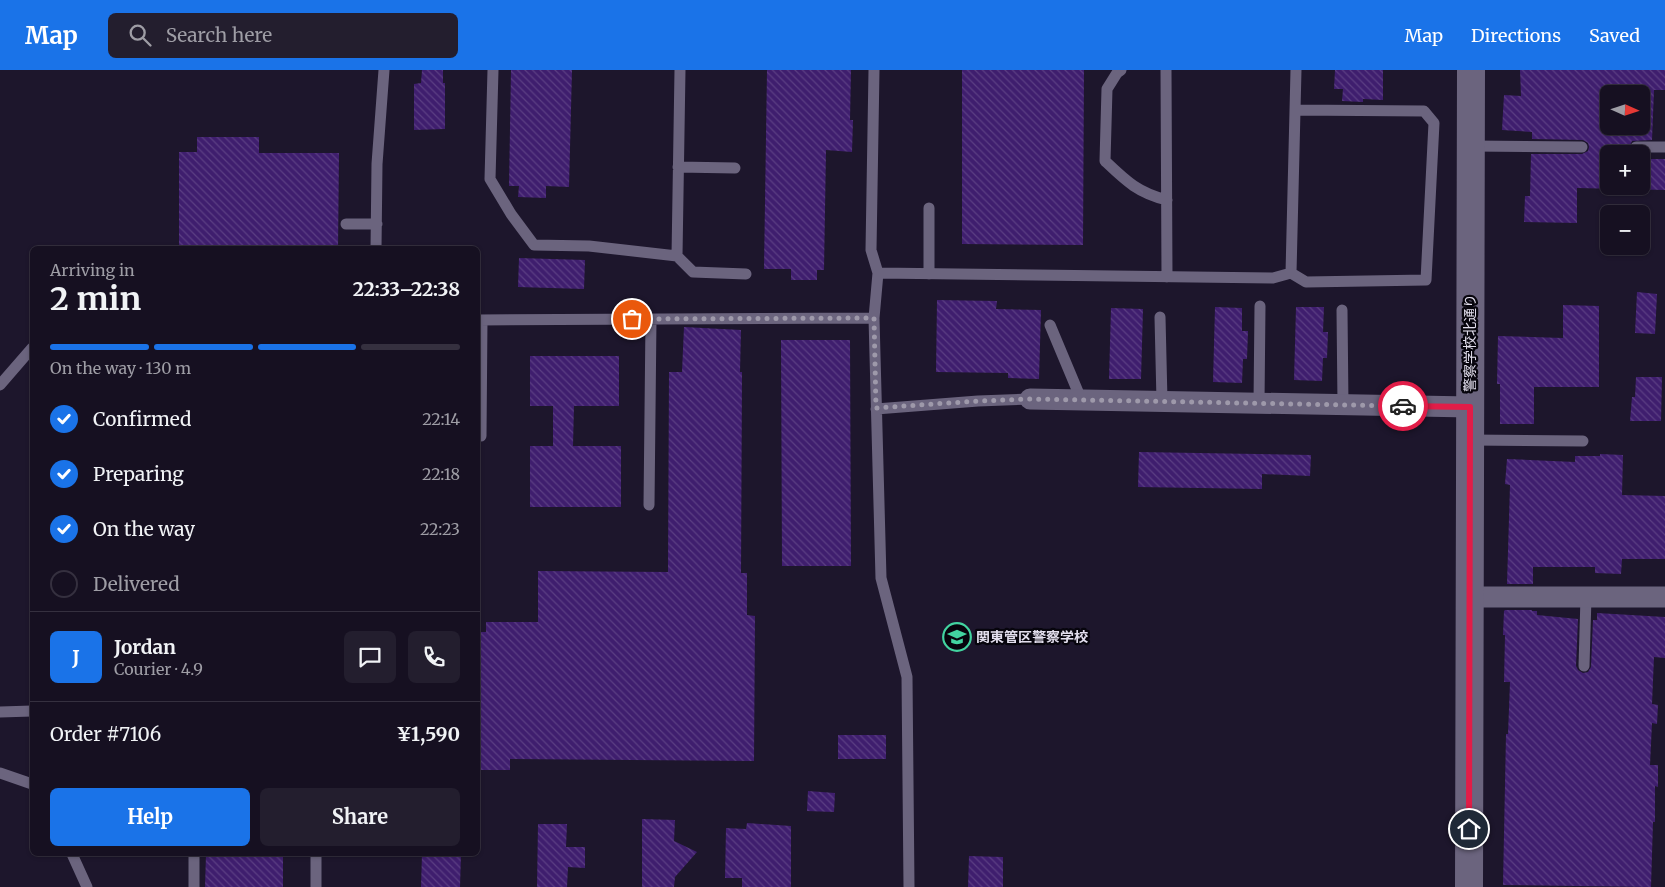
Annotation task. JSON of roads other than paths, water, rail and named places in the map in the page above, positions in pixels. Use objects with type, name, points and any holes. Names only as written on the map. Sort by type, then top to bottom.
[{"type":"street","name":"警察学校北通り","points":[[1469,887],[1471,70]]},
{"type":"street","points":[[1030,399],[1470,407]]},
{"type":"street","points":[[1470,597],[1665,598]]},
{"type":"lane","points":[[376,246],[377,164],[384,70]]},
{"type":"lane","points":[[493,70],[490,179],[511,214],[534,245],[589,246],[677,256],[693,272],[746,274]]},
{"type":"lane","points":[[677,256],[680,70]]},
{"type":"lane","points":[[874,70],[871,250],[878,273],[874,318],[881,578],[907,677],[909,887]]},
{"type":"lane","points":[[1121,70],[1107,89],[1105,161],[1129,184],[1151,196],[1167,200]]},
{"type":"lane","points":[[1166,70],[1167,277]]},
{"type":"lane","points":[[1291,273],[1296,70]]},
{"type":"lane","points":[[878,273],[1273,278],[1291,273],[1306,282],[1426,280],[1434,123],[1424,112],[1295,110]]},
{"type":"lane","points":[[1471,146],[1582,147]]},
{"type":"lane","points":[[1650,147],[1665,147]]},
{"type":"lane","points":[[678,167],[735,168]]},
{"type":"lane","points":[[929,208],[929,274]]},
{"type":"lane","points":[[346,224],[377,224]]},
{"type":"lane","points":[[1259,403],[1260,306]]},
{"type":"lane","points":[[1342,310],[1342,405]]},
{"type":"lane","points":[[1160,317],[1162,401]]},
{"type":"lane","points":[[481,436],[480,320],[874,318]]},
{"type":"lane","points":[[649,506],[651,319]]},
{"type":"lane","points":[[1050,325],[1081,400]]},
{"type":"lane","points":[[0,385],[30,350]]},
{"type":"lane","points":[[876,408],[1030,399]]},
{"type":"lane","points":[[1470,440],[1583,441]]},
{"type":"lane","points":[[1584,666],[1586,597]]},
{"type":"lane","points":[[0,712],[30,711]]},
{"type":"lane","points":[[0,773],[30,783]]},
{"type":"lane","points":[[73,856],[88,887]]},
{"type":"lane","points":[[194,856],[194,887]]},
{"type":"lane","points":[[316,856],[316,887]]},
{"type":"place","name":"関東管区警察学校","points":[[957,637]]}]
